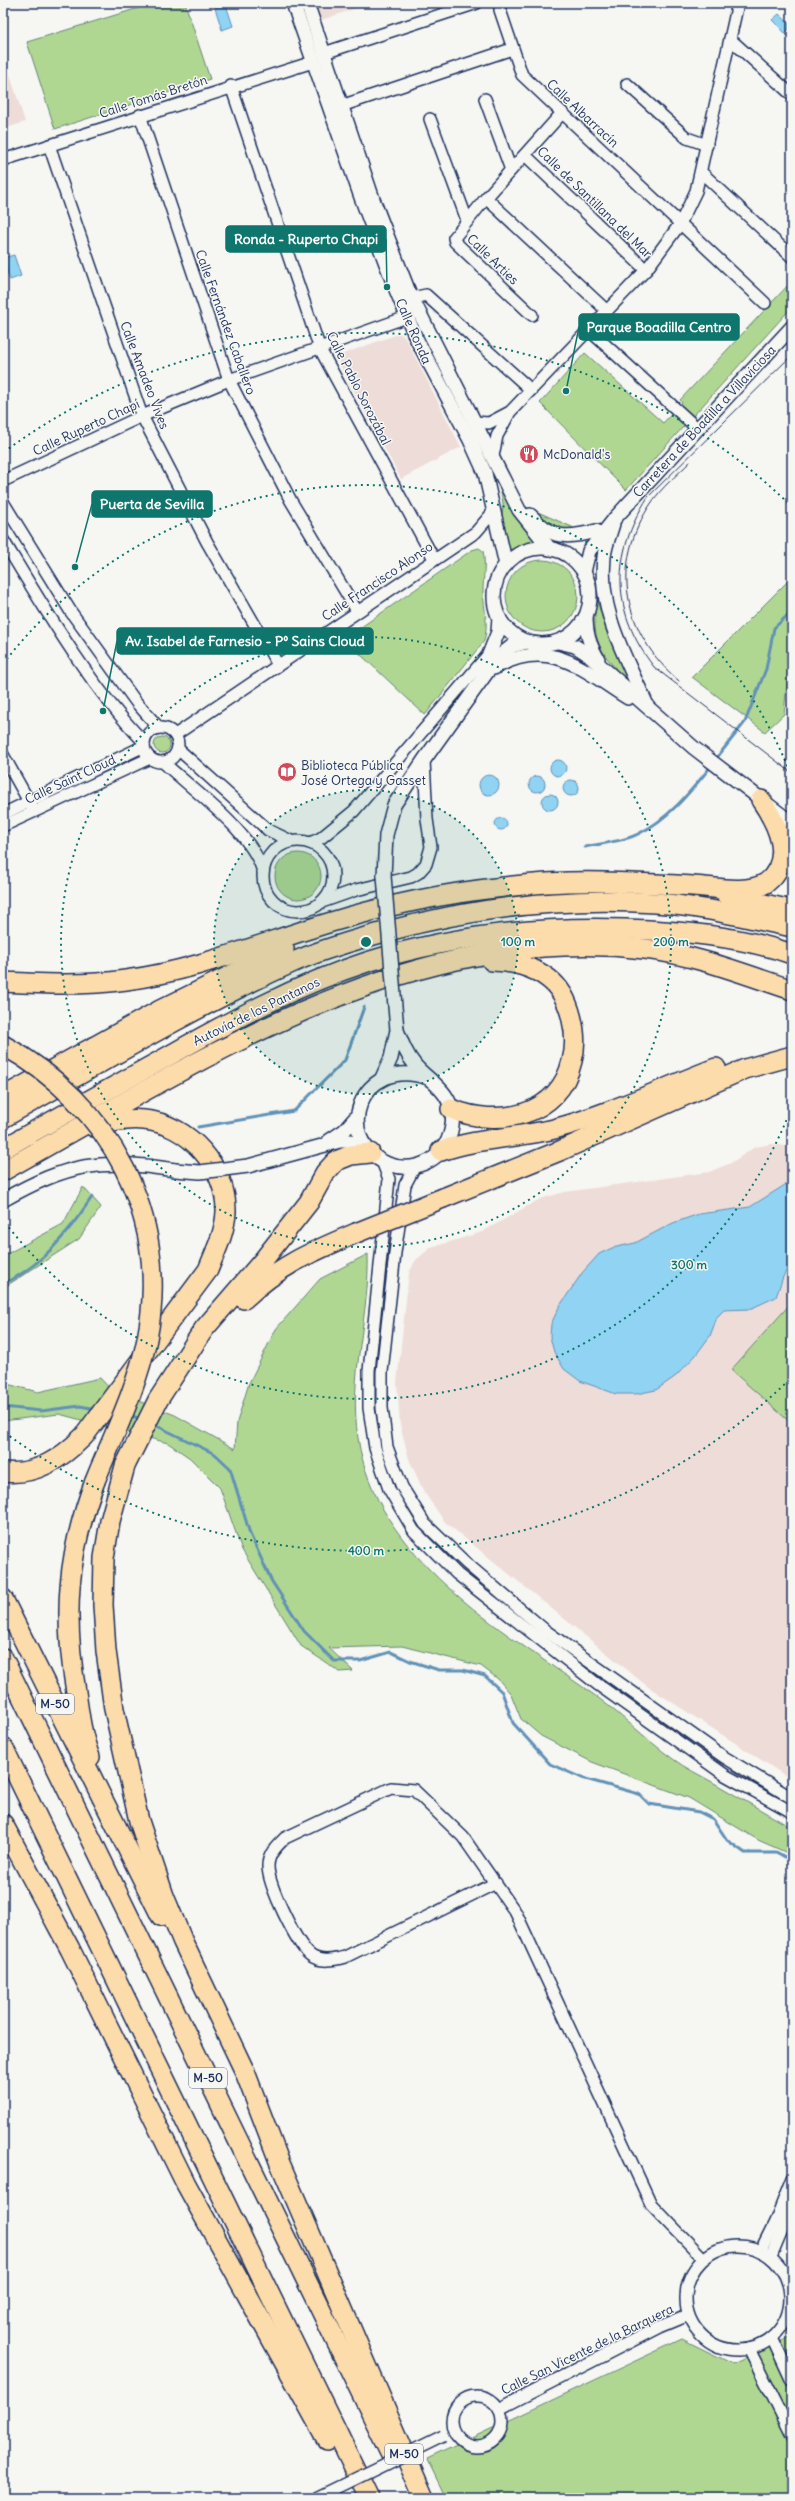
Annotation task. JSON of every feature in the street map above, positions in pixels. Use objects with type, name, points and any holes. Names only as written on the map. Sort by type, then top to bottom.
[{"type":"highway","points":[[8,982],[68,984],[126,980],[240,952],[366,912],[458,893],[552,883],[603,882],[745,888],[761,886],[777,873],[784,859],[785,846],[781,830],[760,800]]},
{"type":"highway","points":[[670,885],[792,910]]},
{"type":"highway","name":"Autovía de los Pantanos","points":[[3,1118],[174,1022],[298,960],[357,939],[433,919],[492,908],[572,901],[656,903],[720,912],[792,928]]},
{"type":"highway","points":[[3,1097],[160,1010],[272,953],[397,906]]},
{"type":"highway","name":"Autovía de los Pantanos","points":[[3,1149],[252,1011],[310,983],[367,962],[441,943],[499,933],[572,927],[651,930],[717,937],[792,954]]},
{"type":"highway","points":[[3,1172],[146,1089],[288,1016],[378,982],[481,955],[523,950],[584,946],[646,949],[715,964],[792,990]]},
{"type":"highway","points":[[451,1108],[480,1118],[497,1119],[523,1114],[544,1104],[566,1076],[573,1061],[574,1035],[565,1003],[550,979],[524,965],[502,961],[457,962]]},
{"type":"highway","points":[[3,1045],[38,1066],[67,1090],[105,1134],[123,1164],[136,1194],[150,1243],[153,1293],[147,1338],[136,1379],[84,1511],[73,1557],[68,1614],[70,1655],[79,1712],[88,1752],[108,1809]]},
{"type":"highway","points":[[441,1151],[465,1142],[494,1140],[554,1129],[604,1113],[719,1067],[774,1051],[792,1050]]},
{"type":"highway","points":[[189,1354],[217,1323],[261,1283],[299,1257],[356,1232],[562,1150],[745,1069],[792,1056]]},
{"type":"highway","points":[[3,1472],[21,1472],[41,1468],[65,1454],[88,1432],[208,1270],[221,1240],[226,1212],[222,1184],[208,1156],[171,1127],[145,1120],[116,1120],[66,1136]]},
{"type":"highway","points":[[269,2136],[245,2072],[183,1942],[164,1896],[139,1821],[114,1709],[106,1651],[104,1558],[110,1521],[124,1466],[158,1400],[204,1329],[261,1263],[309,1202],[325,1173],[336,1161],[351,1154],[372,1153]]},
{"type":"highway","name":"M-50","points":[[3,1599],[269,2136],[424,2498]]},
{"type":"highway","name":"M-50","points":[[3,1658],[413,2498]]},
{"type":"highway","name":"M-50","points":[[3,1747],[369,2498]]},
{"type":"highway","points":[[3,1813],[37,1885],[186,2184],[359,2498]]},
{"type":"highway","points":[[3,1824],[37,1885]]},
{"type":"street","points":[[324,53],[477,3]]},
{"type":"street","name":"Calle Albarracín","points":[[500,3],[500,10],[522,75],[680,224]]},
{"type":"street","name":"Calle de Santillana del Mar","points":[[493,456],[496,436],[510,412],[646,270],[680,224],[696,191],[701,172],[738,3]]},
{"type":"street","name":"Calle Ronda","points":[[301,6],[324,53],[374,202],[412,298],[519,510],[556,550]]},
{"type":"street","name":"Calle Ronda","points":[[301,6],[313,62],[362,200],[407,317],[437,381],[476,452],[485,473],[500,533],[506,565]]},
{"type":"street","points":[[730,38],[792,95]]},
{"type":"street","points":[[341,106],[512,49]]},
{"type":"street","name":"Calle Tomás Bretón","points":[[3,160],[231,86],[313,62]]},
{"type":"street","points":[[627,84],[687,138],[708,145]]},
{"type":"street","name":"Calle Pablo Sorozábal","points":[[231,86],[320,349],[434,558]]},
{"type":"street","points":[[485,99],[511,170]]},
{"type":"street","name":"Calle Arties","points":[[532,315],[455,242],[454,238],[486,198],[562,113]]},
{"type":"street","name":"Calle Fernández Caballero","points":[[140,115],[229,380],[291,501],[357,611]]},
{"type":"street","name":"Calle Arties","points":[[430,119],[467,220]]},
{"type":"street","name":"Calle Amadeo Vives","points":[[49,145],[142,416],[206,542],[278,665]]},
{"type":"street","name":"Calle de Santillana del Mar","points":[[525,155],[646,270]]},
{"type":"street","points":[[701,172],[792,257]]},
{"type":"street","points":[[486,198],[607,311]]},
{"type":"street","points":[[680,224],[765,303]]},
{"type":"street","points":[[412,298],[426,295],[531,390]]},
{"type":"street","name":"Calle Ruperto Chapí","points":[[3,481],[142,416],[229,380],[407,317]]},
{"type":"street","name":"Carretera de Boadilla a Villaviciosa","points":[[584,572],[589,551],[616,517],[792,326]]},
{"type":"street","points":[[589,330],[698,429]]},
{"type":"street","name":"Calle de Santillana del Mar","points":[[474,422],[489,422],[497,420],[510,412]]},
{"type":"street","name":"Calle de Santillana del Mar","points":[[487,444],[488,433],[497,420]]},
{"type":"street","points":[[511,493],[534,519],[554,534],[574,537],[596,531]]},
{"type":"street","points":[[3,502],[71,612],[136,702],[159,728],[171,731],[175,735],[178,749],[268,830],[291,841],[310,843],[325,853],[333,869],[332,887],[322,902]]},
{"type":"street","name":"Calle Francisco Alonso","points":[[175,735],[434,558],[476,532],[494,511]]},
{"type":"street","points":[[616,517],[604,555],[603,578],[605,602],[614,634],[650,711]]},
{"type":"street","name":"Carretera de Boadilla a Villaviciosa","points":[[556,550],[596,531],[616,517]]},
{"type":"street","name":"Calle Francisco Alonso","points":[[476,532],[490,529],[500,533]]},
{"type":"street","points":[[3,540],[55,623],[111,705],[144,744],[150,758],[164,762],[249,841],[259,859],[263,871],[266,890],[278,905],[295,911],[314,907],[322,902],[356,890],[410,877],[418,873],[426,864],[431,847],[427,819],[424,760]]},
{"type":"street","points":[[472,692],[498,632],[499,617],[495,601],[496,584],[506,565],[526,551],[556,550],[578,564],[584,572],[591,594],[586,616],[586,630],[590,645],[604,667]]},
{"type":"street","points":[[320,1145],[351,1141],[372,1153],[404,1167],[415,1166],[430,1160],[441,1151],[449,1138],[452,1123],[451,1108],[446,1096],[406,1053],[397,1030],[384,876],[389,820],[404,788],[472,692],[504,651],[512,646],[527,642],[548,644],[558,642],[570,636],[580,627],[586,616]]},
{"type":"street","points":[[499,617],[515,636],[527,642]]},
{"type":"street","points":[[558,642],[575,646],[604,667],[650,711],[730,778],[792,823]]},
{"type":"street","points":[[310,843],[321,838],[354,811],[490,652]]},
{"type":"street","points":[[489,672],[508,660],[523,655],[540,653],[559,656],[578,666],[650,711]]},
{"type":"street","points":[[144,744],[149,732],[159,728]]},
{"type":"street","name":"Calle Saint Cloud","points":[[3,826],[32,806],[144,744]]},
{"type":"street","points":[[164,762],[173,758],[178,749]]},
{"type":"street","points":[[3,755],[32,806]]},
{"type":"street","name":"Calle Saint Cloud","points":[[3,814],[32,806],[150,758]]},
{"type":"street","points":[[263,871],[270,854],[277,848],[291,841]]},
{"type":"street","points":[[382,1078],[391,1058],[397,1030]]},
{"type":"street","points":[[428,1078],[413,1073],[397,1073],[382,1078],[370,1088],[361,1101],[357,1116],[359,1131],[389,1179],[369,1371],[369,1408],[375,1448],[389,1489],[414,1531],[457,1574],[597,1684],[725,1775],[792,1812]]},
{"type":"street","points":[[3,1200],[59,1172],[76,1167],[126,1164],[200,1172],[248,1166],[320,1145],[337,1138],[357,1116]]},
{"type":"street","points":[[415,1166],[405,1185],[395,1253],[382,1372],[382,1408],[387,1447],[402,1487],[425,1524],[466,1563],[546,1631],[724,1757],[792,1798]]},
{"type":"street","points":[[496,1883],[346,1957],[329,1961],[311,1956],[301,1944],[273,1889],[268,1867],[272,1852],[285,1838],[391,1788],[414,1790],[422,1797],[463,1837],[496,1883],[516,1913],[651,2204],[703,2258]]},
{"type":"street","points":[[761,2250],[775,2222],[792,2179]]},
{"type":"street","points":[[771,2256],[792,2206]]},
{"type":"street","points":[[742,2245],[761,2250],[771,2256],[784,2270],[791,2292],[787,2317],[772,2338],[749,2349],[734,2350],[720,2347],[701,2336],[688,2315],[685,2298],[687,2282],[695,2267],[703,2258],[721,2247],[742,2245]]},
{"type":"street","name":"Calle San Vicente de la Barquera","points":[[499,2409],[659,2327],[688,2315]]},
{"type":"street","points":[[772,2338],[792,2381]]},
{"type":"street","points":[[749,2349],[792,2435]]},
{"type":"street","points":[[481,2395],[493,2401],[499,2409],[502,2418],[501,2428],[496,2437],[485,2445],[468,2445],[448,2434],[452,2414],[462,2400],[470,2396],[481,2395]]},
{"type":"street","points":[[316,2498],[448,2434]]},
{"type":"shaded area","points":[[315,3],[372,3],[321,20]]},
{"type":"shaded area","points":[[3,53],[25,122],[3,129]]},
{"type":"shaded area","points":[[401,334],[406,339],[461,447],[401,479],[338,361],[343,354]]},
{"type":"shaded area","points":[[771,1144],[792,1147],[792,1780],[647,1686],[445,1522],[424,1492],[409,1459],[400,1424],[397,1383],[409,1273],[415,1261],[430,1248],[482,1232],[540,1199],[565,1192],[709,1172],[731,1163],[755,1147]]},
{"type":"green space","points":[[155,3],[185,3],[210,79],[55,129],[27,42]]},
{"type":"green space","points":[[792,281],[792,307],[626,490],[540,403],[585,353],[663,423],[682,403],[680,400]]},
{"type":"green space","points":[[500,487],[513,512],[540,542],[524,545],[510,553],[502,519],[503,503]]},
{"type":"green space","points":[[531,509],[572,527],[577,531],[556,530]]},
{"type":"green space","points":[[479,548],[483,551],[484,561],[483,592],[486,629],[484,641],[425,715],[344,639],[472,550]]},
{"type":"green space","points":[[542,560],[562,566],[572,576],[578,596],[572,616],[562,626],[542,632],[522,626],[512,616],[506,596],[512,576],[522,566]]},
{"type":"green space","points":[[792,577],[792,668],[788,671],[784,714],[765,732],[692,677]]},
{"type":"green space","points":[[597,600],[608,636],[636,690],[616,669],[602,651],[595,629]]},
{"type":"green space","points":[[159,737],[165,737],[170,742],[168,751],[165,753],[159,753],[154,748],[154,742]]},
{"type":"green space","points":[[298,853],[311,857],[317,863],[321,876],[317,889],[311,895],[298,899],[285,895],[279,889],[275,876],[279,863],[285,857]]},
{"type":"green space","points":[[83,1187],[101,1207],[79,1239],[3,1288],[3,1256],[63,1224]]},
{"type":"green space","points":[[368,1254],[366,1300],[357,1369],[356,1415],[358,1438],[369,1481],[389,1519],[415,1554],[447,1586],[481,1615],[601,1700],[662,1751],[678,1762],[792,1828],[792,1855],[758,1840],[689,1798],[592,1762],[541,1736],[521,1719],[511,1694],[498,1679],[481,1666],[402,1646],[329,1648],[353,1671],[340,1672],[301,1646],[242,1550],[220,1488],[190,1458],[168,1443],[59,1414],[3,1421],[3,1383],[38,1392],[100,1378],[112,1391],[175,1415],[235,1449],[237,1422],[249,1383],[276,1329],[320,1279]]},
{"type":"green space","points":[[792,1302],[792,1424],[731,1370]]},
{"type":"green space","points":[[792,2256],[792,2498],[446,2498],[427,2459],[682,2339],[733,2364],[790,2337]]},
{"type":"water","points":[[226,5],[233,26],[222,30],[215,8]]},
{"type":"water","points":[[779,14],[792,26],[785,33],[772,20]]},
{"type":"water","points":[[14,255],[21,276],[10,280],[3,258]]},
{"type":"water","points":[[555,760],[561,760],[566,765],[564,774],[561,776],[555,776],[550,771],[550,765]]},
{"type":"water","points":[[489,775],[496,778],[499,785],[496,792],[489,795],[482,792],[479,785],[482,778]]},
{"type":"water","points":[[534,776],[540,776],[545,781],[543,790],[540,792],[534,792],[529,787],[529,781]]},
{"type":"water","points":[[568,780],[574,780],[579,785],[577,794],[574,796],[568,796],[563,791],[563,785]]},
{"type":"water","points":[[547,794],[553,794],[558,799],[556,808],[553,810],[547,810],[542,805],[542,799]]},
{"type":"water","points":[[499,818],[503,818],[507,824],[503,830],[499,830],[495,826],[495,822]]},
{"type":"water","points":[[788,1183],[792,1184],[792,1260],[783,1277],[776,1297],[750,1309],[724,1310],[717,1317],[710,1336],[696,1355],[676,1376],[656,1390],[636,1394],[616,1394],[580,1381],[564,1369],[554,1352],[550,1337],[551,1324],[559,1307],[582,1273],[599,1254],[612,1248],[635,1243],[673,1223],[699,1214],[750,1207]]},
{"type":"waterway","points":[[715,760],[745,722],[766,669],[774,628],[792,611]]},
{"type":"waterway","points":[[585,847],[632,837],[660,821],[679,804],[712,765]]},
{"type":"waterway","points":[[198,1127],[294,1111],[345,1060],[364,1007]]},
{"type":"waterway","points":[[3,1284],[17,1277],[42,1258],[64,1236],[92,1197]]},
{"type":"waterway","points":[[3,1407],[41,1411],[80,1406],[96,1409]]},
{"type":"waterway","points":[[129,1415],[141,1419]]},
{"type":"waterway","points":[[153,1424],[215,1454],[230,1468],[250,1534],[271,1580],[304,1631],[334,1661],[360,1661],[391,1652],[410,1661],[439,1670],[463,1670],[485,1676],[502,1692],[513,1723],[550,1764],[582,1778],[639,1794],[649,1804],[699,1812],[713,1819],[727,1840],[745,1853],[778,1853],[792,1861]]},
{"type":"tram line","points":[[792,355],[648,497],[627,540],[622,562],[621,583],[623,604],[630,625],[640,646],[654,667],[792,773]]},
{"type":"tram line","points":[[679,681],[660,662],[645,642],[635,620],[628,597],[627,573],[630,549],[639,526],[652,502],[665,486],[690,462]]},
{"type":"place","name":"Ronda - Ruperto Chapi","points":[[387,287]]},
{"type":"place","name":"Parque Boadilla Centro","points":[[566,391]]},
{"type":"place","name":"McDonald's","points":[[529,454]]},
{"type":"place","name":"Puerta de Sevilla","points":[[75,567]]},
{"type":"place","name":"Av. Isabel de Farnesio - Pº Sains Cloud","points":[[103,711]]},
{"type":"place","name":"Biblioteca Pública José Ortega y Gasset","points":[[287,772]]}]
